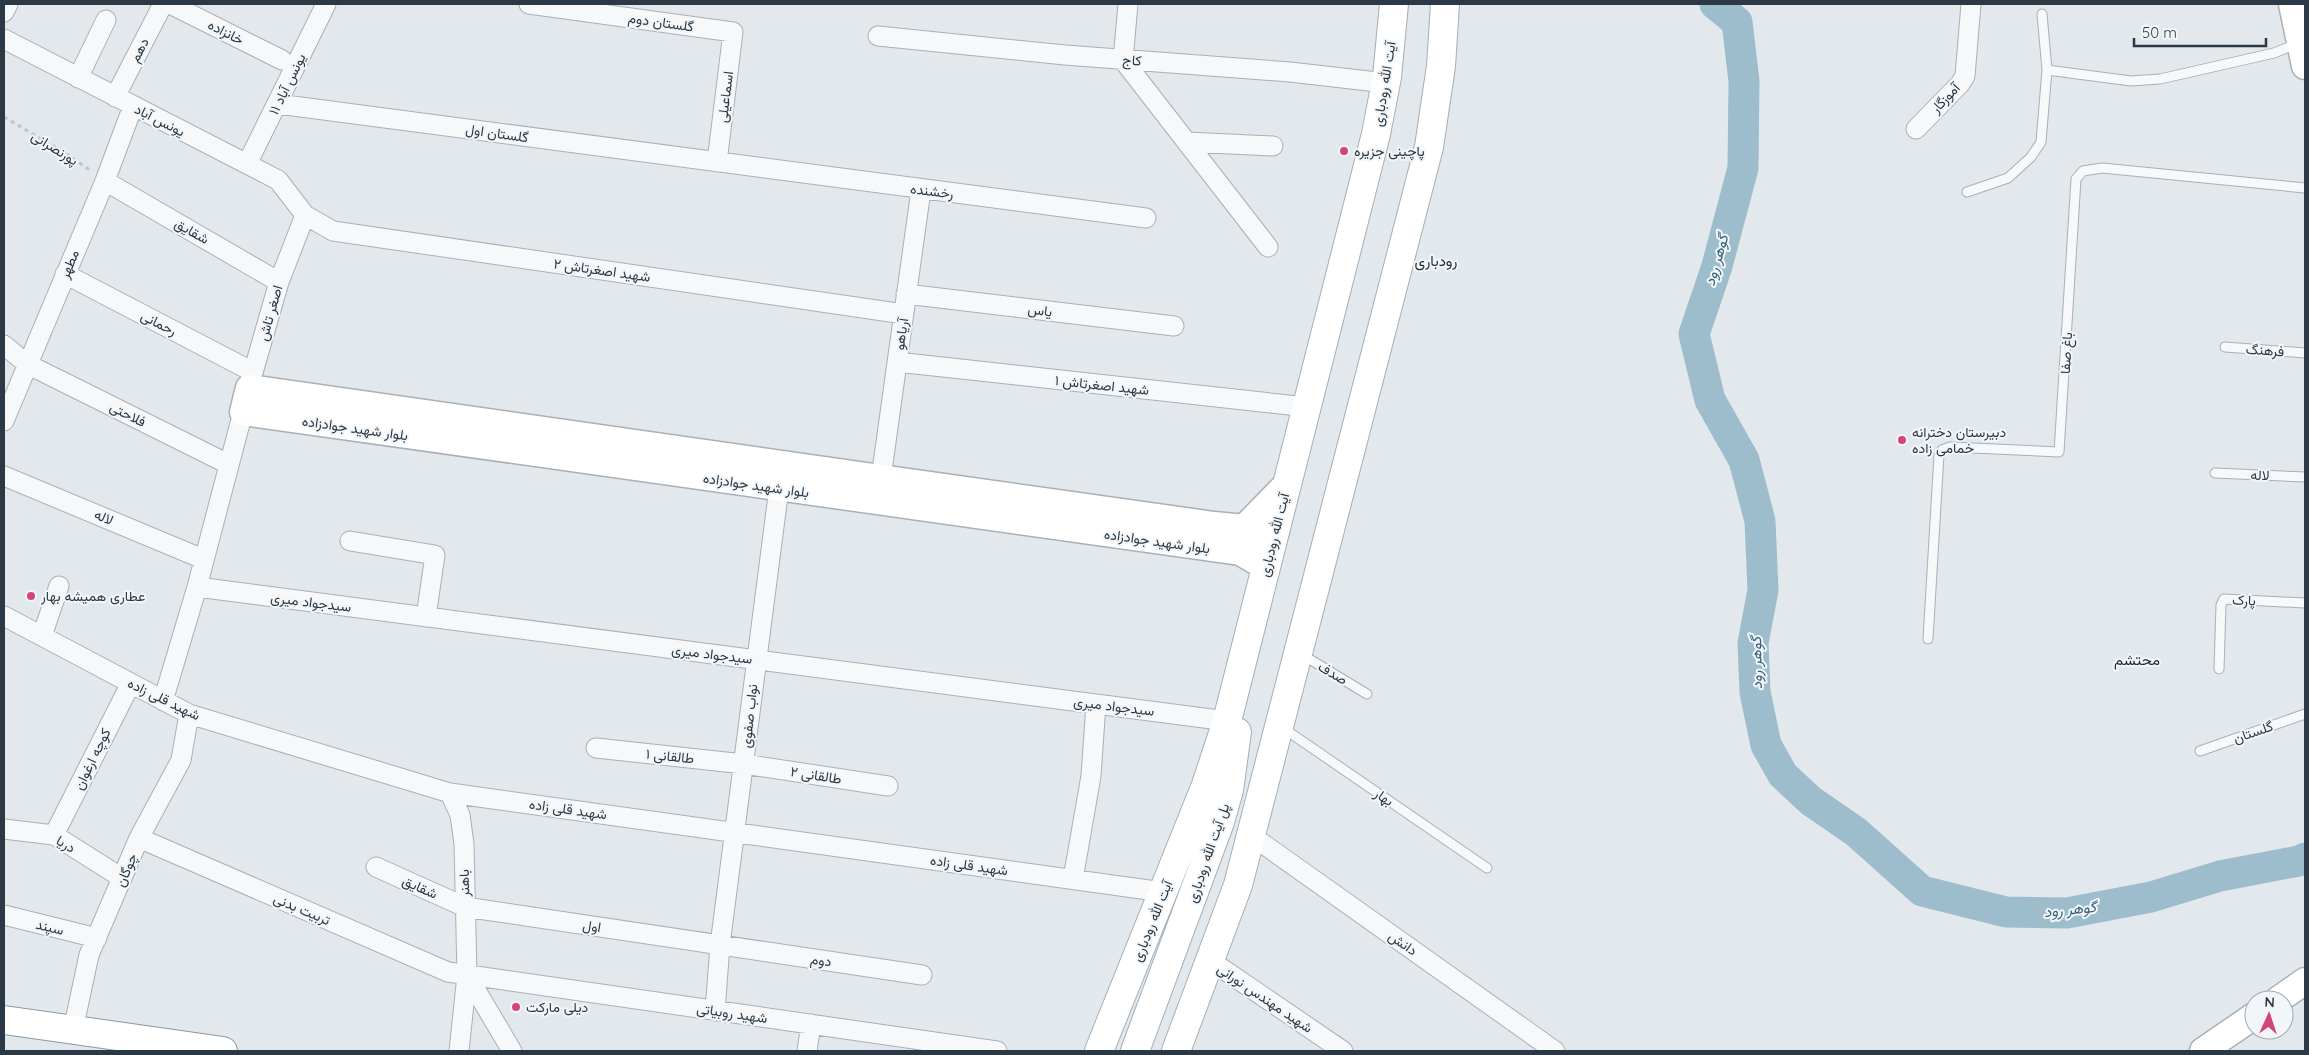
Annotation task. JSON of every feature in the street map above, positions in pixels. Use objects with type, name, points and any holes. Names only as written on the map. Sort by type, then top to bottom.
[{"type":"main road","name":"آیت الله رودباری","points":[[1099,1051],[1206,785],[1227,721],[1376,134],[1386,82],[1394,4]]},
{"type":"main road","points":[[1176,1051],[1234,899],[1300,653],[1429,147],[1441,66],[1445,4]]},
{"type":"main road","name":"پل آیت الله رودباری","points":[[1135,1051],[1220,822],[1229,790],[1246,647]]},
{"type":"main road","points":[[4,1013],[16,1022],[223,1051]]},
{"type":"street","points":[[4,12],[8,4]]},
{"type":"street","name":"دهم","points":[[115,97],[163,4]]},
{"type":"street","name":"خانزاده","points":[[170,4],[282,60]]},
{"type":"street","name":"یونس آباد ۱۱","points":[[247,164],[326,4]]},
{"type":"street","name":"گلستان دوم","points":[[529,4],[733,32]]},
{"type":"street","points":[[1128,4],[1123,60],[1268,247]]},
{"type":"street","name":"آموزگار","points":[[1916,129],[1960,84],[1965,76],[1971,4]]},
{"type":"street","points":[[2292,4],[2302,54]]},
{"type":"street","points":[[78,78],[106,20]]},
{"type":"street","name":"اسماعیلی","points":[[717,162],[733,32]]},
{"type":"street","name":"کاج","points":[[878,36],[1123,60],[1290,72],[1386,82]]},
{"type":"street","name":"یونس آباد","points":[[4,39],[278,180],[305,215]]},
{"type":"street","name":"گلستان اول","points":[[278,104],[717,162]]},
{"type":"street","name":"مطهر","points":[[4,421],[64,274],[105,181],[133,106]]},
{"type":"street","points":[[1187,142],[1273,146]]},
{"type":"street","name":"رخشنده","points":[[717,162],[1146,218]]},
{"type":"street","name":"شقایق","points":[[105,181],[279,282]]},
{"type":"street","name":"آریاهو","points":[[879,490],[921,190]]},
{"type":"street","name":"اصغر تاش","points":[[163,701],[197,587],[228,464],[279,282],[305,215]]},
{"type":"street","name":"شهید اصغرتاش ۲","points":[[305,215],[333,231],[904,314]]},
{"type":"street","name":"رحمانی","points":[[64,274],[248,391]]},
{"type":"street","name":"یاس","points":[[906,294],[1174,326]]},
{"type":"street","name":"فلاحتی","points":[[4,345],[27,364],[228,464]]},
{"type":"street","name":"شهید اصغرتاش ۱","points":[[897,362],[1307,407]]},
{"type":"street","points":[[248,391],[879,490]]},
{"type":"street","name":"بلوار شهید جوادزاده","points":[[248,391],[779,488],[879,490],[1276,531]]},
{"type":"street","name":"لاله","points":[[4,476],[203,559]]},
{"type":"street","points":[[1240,552],[1249,544],[1249,532],[1245,527],[1287,484]]},
{"type":"street","name":"نواب صفوی","points":[[715,1011],[720,945],[779,488]]},
{"type":"street","name":"بلوار شهید جوادزاده","points":[[879,490],[1240,552],[1266,567]]},
{"type":"street","points":[[350,541],[435,555],[426,617]]},
{"type":"street","points":[[42,636],[60,586]]},
{"type":"street","name":"سیدجواد میری","points":[[197,587],[1227,721]]},
{"type":"street","name":"شهید قلی زاده","points":[[4,616],[189,714],[450,793],[1163,892]]},
{"type":"street","name":"کوچه ارغوان","points":[[54,835],[131,683]]},
{"type":"street","points":[[1073,879],[1091,776],[1096,704]]},
{"type":"street","name":"چوگان","points":[[73,1030],[89,955],[139,838],[181,760],[189,714]]},
{"type":"street","name":"طالقانی ۱","points":[[596,748],[744,764]]},
{"type":"street","name":"طالقانی ۲","points":[[744,764],[888,786]]},
{"type":"street","name":"باهنر","points":[[450,793],[460,816],[464,844],[467,975],[460,1051]]},
{"type":"street","name":"دریا","points":[[4,829],[54,835],[122,878]]},
{"type":"street","name":"دانش","points":[[1252,836],[1555,1051]]},
{"type":"street","name":"تربیت بدنی","points":[[139,838],[448,972],[467,975]]},
{"type":"street","name":"شقایق","points":[[376,867],[464,907]]},
{"type":"street","name":"اول","points":[[464,907],[720,945]]},
{"type":"street","name":"سپند","points":[[4,915],[97,938]]},
{"type":"street","name":"دوم","points":[[720,945],[922,975]]},
{"type":"street","name":"شهید مهندس نورانی","points":[[1211,962],[1343,1051]]},
{"type":"street","name":"باهنر","points":[[467,975],[512,1051]]},
{"type":"street","name":"شهید روبیاتی","points":[[467,975],[997,1051]]},
{"type":"street","points":[[2292,990],[2305,981]]},
{"type":"street","points":[[2203,1051],[2244,1023]]},
{"type":"street","points":[[807,1051],[811,1024]]},
{"type":"lane","points":[[1967,192],[2008,178],[2031,157],[2041,142],[2047,70],[2042,14]]},
{"type":"lane","points":[[2047,70],[2131,81],[2160,79],[2274,53],[2302,54]]},
{"type":"lane","name":"باغ صفا","points":[[1928,639],[1939,455],[1942,450],[1950,447],[2059,452],[2076,179],[2084,171],[2102,168],[2305,188]]},
{"type":"lane","name":"فرهنگ","points":[[2225,347],[2305,353]]},
{"type":"lane","name":"لاله","points":[[2215,473],[2305,477]]},
{"type":"lane","name":"پارک","points":[[2219,669],[2221,605],[2224,599],[2305,603]]},
{"type":"lane","name":"صدف","points":[[1300,653],[1367,694]]},
{"type":"lane","name":"گلستان","points":[[2200,751],[2305,714]]},
{"type":"lane","name":"بهار","points":[[1281,726],[1487,868]]},
{"type":"path","name":"پورنصرانی","points":[[4,117],[62,151],[105,181]]},
{"type":"waterway","name":"گوهر رود","points":[[1715,4],[1737,22],[1744,81],[1743,168],[1717,266],[1694,334],[1710,400],[1744,460],[1760,521],[1763,590],[1753,643],[1755,692],[1766,745],[1783,775],[1811,801],[1856,832],[1922,891],[2006,912],[2067,913],[2151,897],[2220,876],[2299,861],[2305,858]]},
{"type":"place","name":"پاچینی جزیره","points":[[1344,151]]},
{"type":"place","name":"دبیرستان دخترانه خمامی زاده","points":[[1902,440]]},
{"type":"place","name":"عطاری همیشه بهار","points":[[31,596]]},
{"type":"place","name":"دیلی مارکت","points":[[516,1007]]},
{"type":"district","name":"رودباری","points":[[1436,260]]},
{"type":"district","name":"محتشم","points":[[2137,659]]}]
